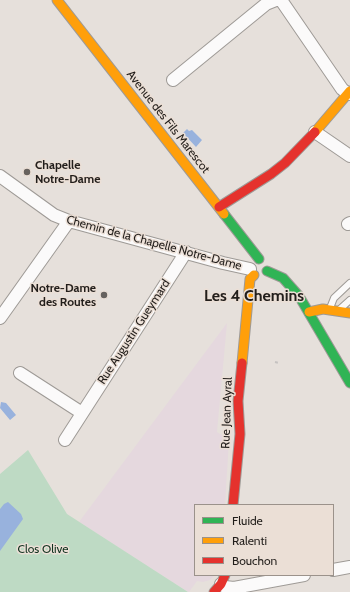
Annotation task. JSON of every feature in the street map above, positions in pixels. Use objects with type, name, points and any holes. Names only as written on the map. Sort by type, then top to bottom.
[{"type":"street","name":"Avenue des Fils Marescot","points":[[57,0],[260,259]]},
{"type":"street","points":[[173,80],[266,4],[276,0]]},
{"type":"street","points":[[219,207],[271,174],[285,163],[315,132],[349,92],[342,89],[281,0]]},
{"type":"street","points":[[315,132],[350,156]]},
{"type":"street","name":"Chemin de la Chapelle Notre-Dame","points":[[0,176],[54,215],[69,221],[186,252],[252,272]]},
{"type":"street","points":[[0,317],[69,221]]},
{"type":"street","name":"Rue Augustin Gueymard","points":[[65,440],[186,252]]},
{"type":"street","points":[[260,259],[265,262],[267,268],[266,271],[262,275],[256,276],[252,272],[252,261],[260,259]]},
{"type":"street","points":[[266,271],[283,278],[300,296],[350,383]]},
{"type":"street","name":"Rue Jean Ayral","points":[[233,504],[240,434],[238,401],[249,287],[252,272]]},
{"type":"street","points":[[310,312],[329,309],[350,313]]},
{"type":"street","points":[[20,373],[82,413]]},
{"type":"street","points":[[334,570],[350,567]]},
{"type":"street","points":[[220,584],[225,587],[234,588],[299,576]]},
{"type":"lane","points":[[329,309],[334,298],[350,283]]},
{"type":"lane","points":[[339,310],[350,300]]},
{"type":"path","points":[[275,362],[279,363]]},
{"type":"shaded area","points":[[227,323],[217,432],[229,440],[225,504],[194,504],[194,576],[214,576],[210,580],[203,582],[197,581],[188,592],[79,522]]},
{"type":"green space","name":"Clos Olive","points":[[28,450],[67,514],[188,592],[0,592],[0,474]]},
{"type":"water","points":[[187,129],[189,131],[192,130],[202,140],[196,147],[183,133]]},
{"type":"water","points":[[1,402],[6,403],[16,415],[10,420],[0,408]]},
{"type":"water","points":[[8,502],[21,514],[23,519],[0,551],[0,509]]},
{"type":"traffic: fast","points":[[224,214],[259,259]]},
{"type":"traffic: fast","points":[[267,271],[283,278],[299,296],[350,383]]},
{"type":"traffic: slow","points":[[57,0],[224,214]]},
{"type":"traffic: slow","points":[[315,132],[350,91]]},
{"type":"traffic: slow","points":[[242,363],[250,279],[254,275]]},
{"type":"traffic: slow","points":[[309,312],[323,309],[350,313]]},
{"type":"traffic: jam","points":[[219,207],[271,174],[285,163],[315,132]]},
{"type":"traffic: jam","points":[[233,504],[240,434],[238,401],[242,363]]},
{"type":"traffic: jam","points":[[214,592],[221,584],[225,576]]},
{"type":"place","name":"Chapelle Notre-Dame","points":[[27,172]]},
{"type":"place","name":"Notre-Dame des Routes","points":[[104,295]]},
{"type":"district","name":"Les 4 Chemins","points":[[254,296]]}]
